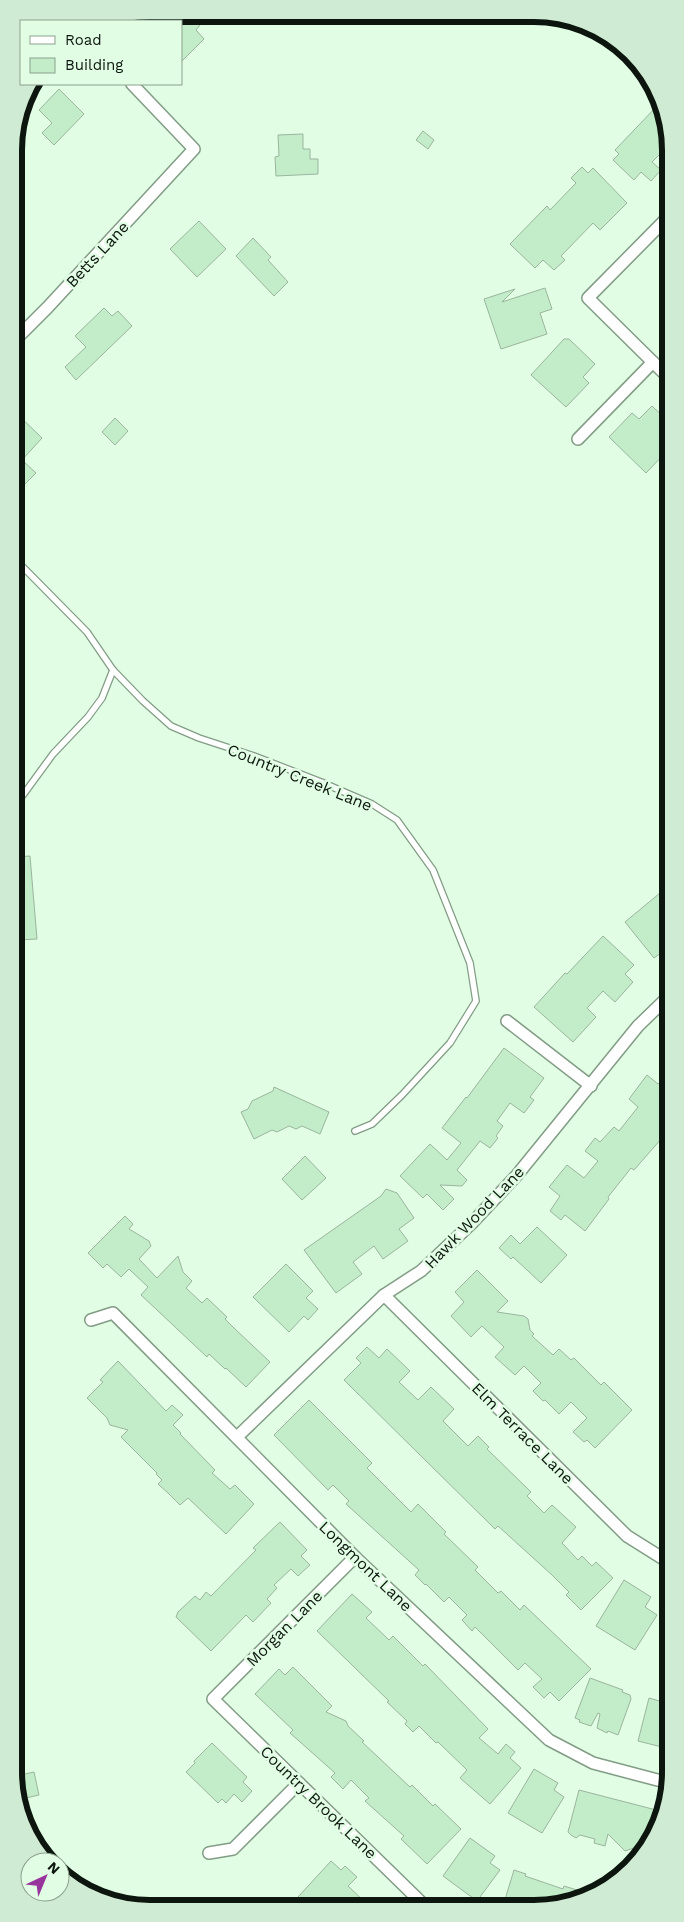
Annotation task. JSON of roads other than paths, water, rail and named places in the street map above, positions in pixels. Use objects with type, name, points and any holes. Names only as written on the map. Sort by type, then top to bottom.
[{"type":"street","name":"Betts Lane","points":[[23,332],[55,300],[194,149],[133,85]]},
{"type":"street","points":[[662,223],[588,298],[662,371]]},
{"type":"street","points":[[578,438],[653,362]]},
{"type":"street","name":"Hawk Wood Lane","points":[[238,1438],[384,1295],[421,1271],[472,1223],[517,1175],[638,1026],[661,1003]]},
{"type":"street","points":[[507,1021],[590,1086]]},
{"type":"street","name":"Elm Terrace Lane","points":[[384,1295],[627,1536],[661,1557]]},
{"type":"street","name":"Longmont Lane","points":[[91,1320],[113,1313],[355,1557],[549,1740],[592,1763],[661,1781]]},
{"type":"street","name":"Morgan Lane","points":[[213,1699],[355,1557]]},
{"type":"street","name":"Country Brook Lane","points":[[213,1699],[418,1900]]},
{"type":"street","points":[[208,1853],[233,1849],[299,1783]]},
{"type":"lane","name":"Country Creek Lane","points":[[23,567],[87,632],[113,670],[171,726],[199,738],[288,769],[372,804],[397,820],[433,870],[470,963],[476,1000],[450,1043],[372,1124],[355,1132]]},
{"type":"lane","points":[[23,795],[53,754],[97,704],[113,670]]}]
